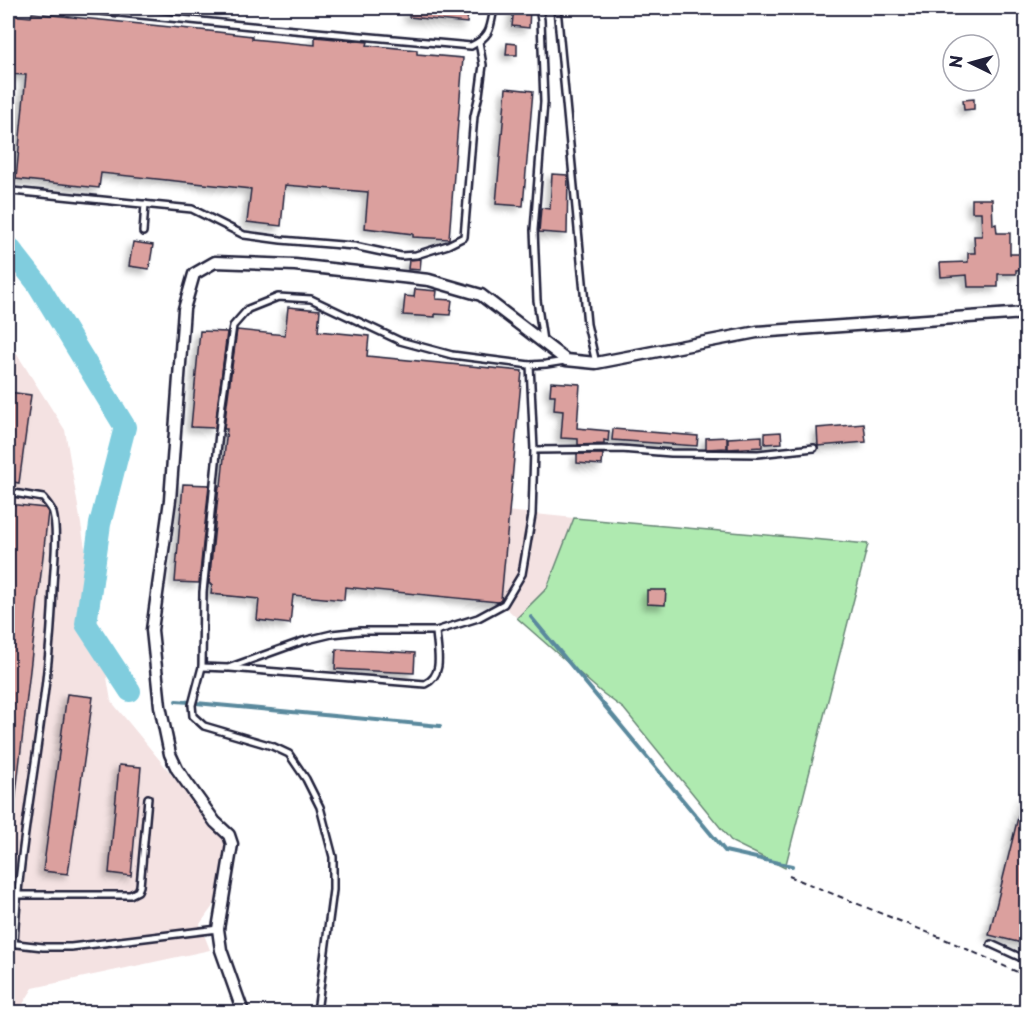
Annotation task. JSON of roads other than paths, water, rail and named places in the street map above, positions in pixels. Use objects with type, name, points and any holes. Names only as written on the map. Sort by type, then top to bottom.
[{"type":"street","points":[[243,1012],[225,966],[218,929],[232,844],[229,835],[215,822],[177,769],[170,754],[160,706],[152,630],[170,500],[184,309],[194,274],[215,262],[295,265],[429,280],[481,296],[566,360],[596,363],[757,332],[1026,313]]},
{"type":"lane","points":[[70,8],[471,46],[479,42],[490,31],[494,8]]},
{"type":"lane","points":[[157,8],[159,17]]},
{"type":"lane","points":[[539,8],[544,102],[534,230],[537,300],[543,341]]},
{"type":"lane","points":[[557,8],[587,324],[596,363]]},
{"type":"lane","points":[[8,188],[12,191],[192,209],[244,235],[354,246],[401,256],[416,255],[448,245],[464,237],[474,116],[483,66],[479,42]]},
{"type":"lane","points":[[143,232],[145,204]]},
{"type":"lane","points":[[316,1012],[333,890],[333,857],[320,807],[306,779],[289,754],[272,746],[204,726],[192,716],[192,705],[202,667],[203,592],[222,403],[233,326],[248,309],[278,297],[311,299],[400,341],[453,355],[530,365],[566,360]]},
{"type":"lane","points":[[228,668],[294,644],[332,634],[360,631],[436,631],[478,618],[504,604],[522,574],[532,515],[534,450],[530,365]]},
{"type":"lane","points":[[534,450],[621,449],[671,453],[758,454],[814,448]]},
{"type":"lane","points":[[8,492],[43,498],[53,511],[54,536],[52,612],[45,693],[11,943],[43,947],[71,947],[218,929]]},
{"type":"lane","points":[[202,667],[425,684],[438,673],[436,631]]},
{"type":"lane","points":[[8,895],[130,895],[135,893],[140,886],[148,798]]},
{"type":"lane","points":[[991,944],[1026,960]]},
{"type":"waterway","points":[[8,246],[37,283],[125,427],[100,524],[86,624],[130,691]]},
{"type":"waterway","points":[[531,617],[725,851],[792,866]]},
{"type":"waterway","points":[[176,701],[190,702]]},
{"type":"waterway","points":[[196,703],[440,726]]}]
